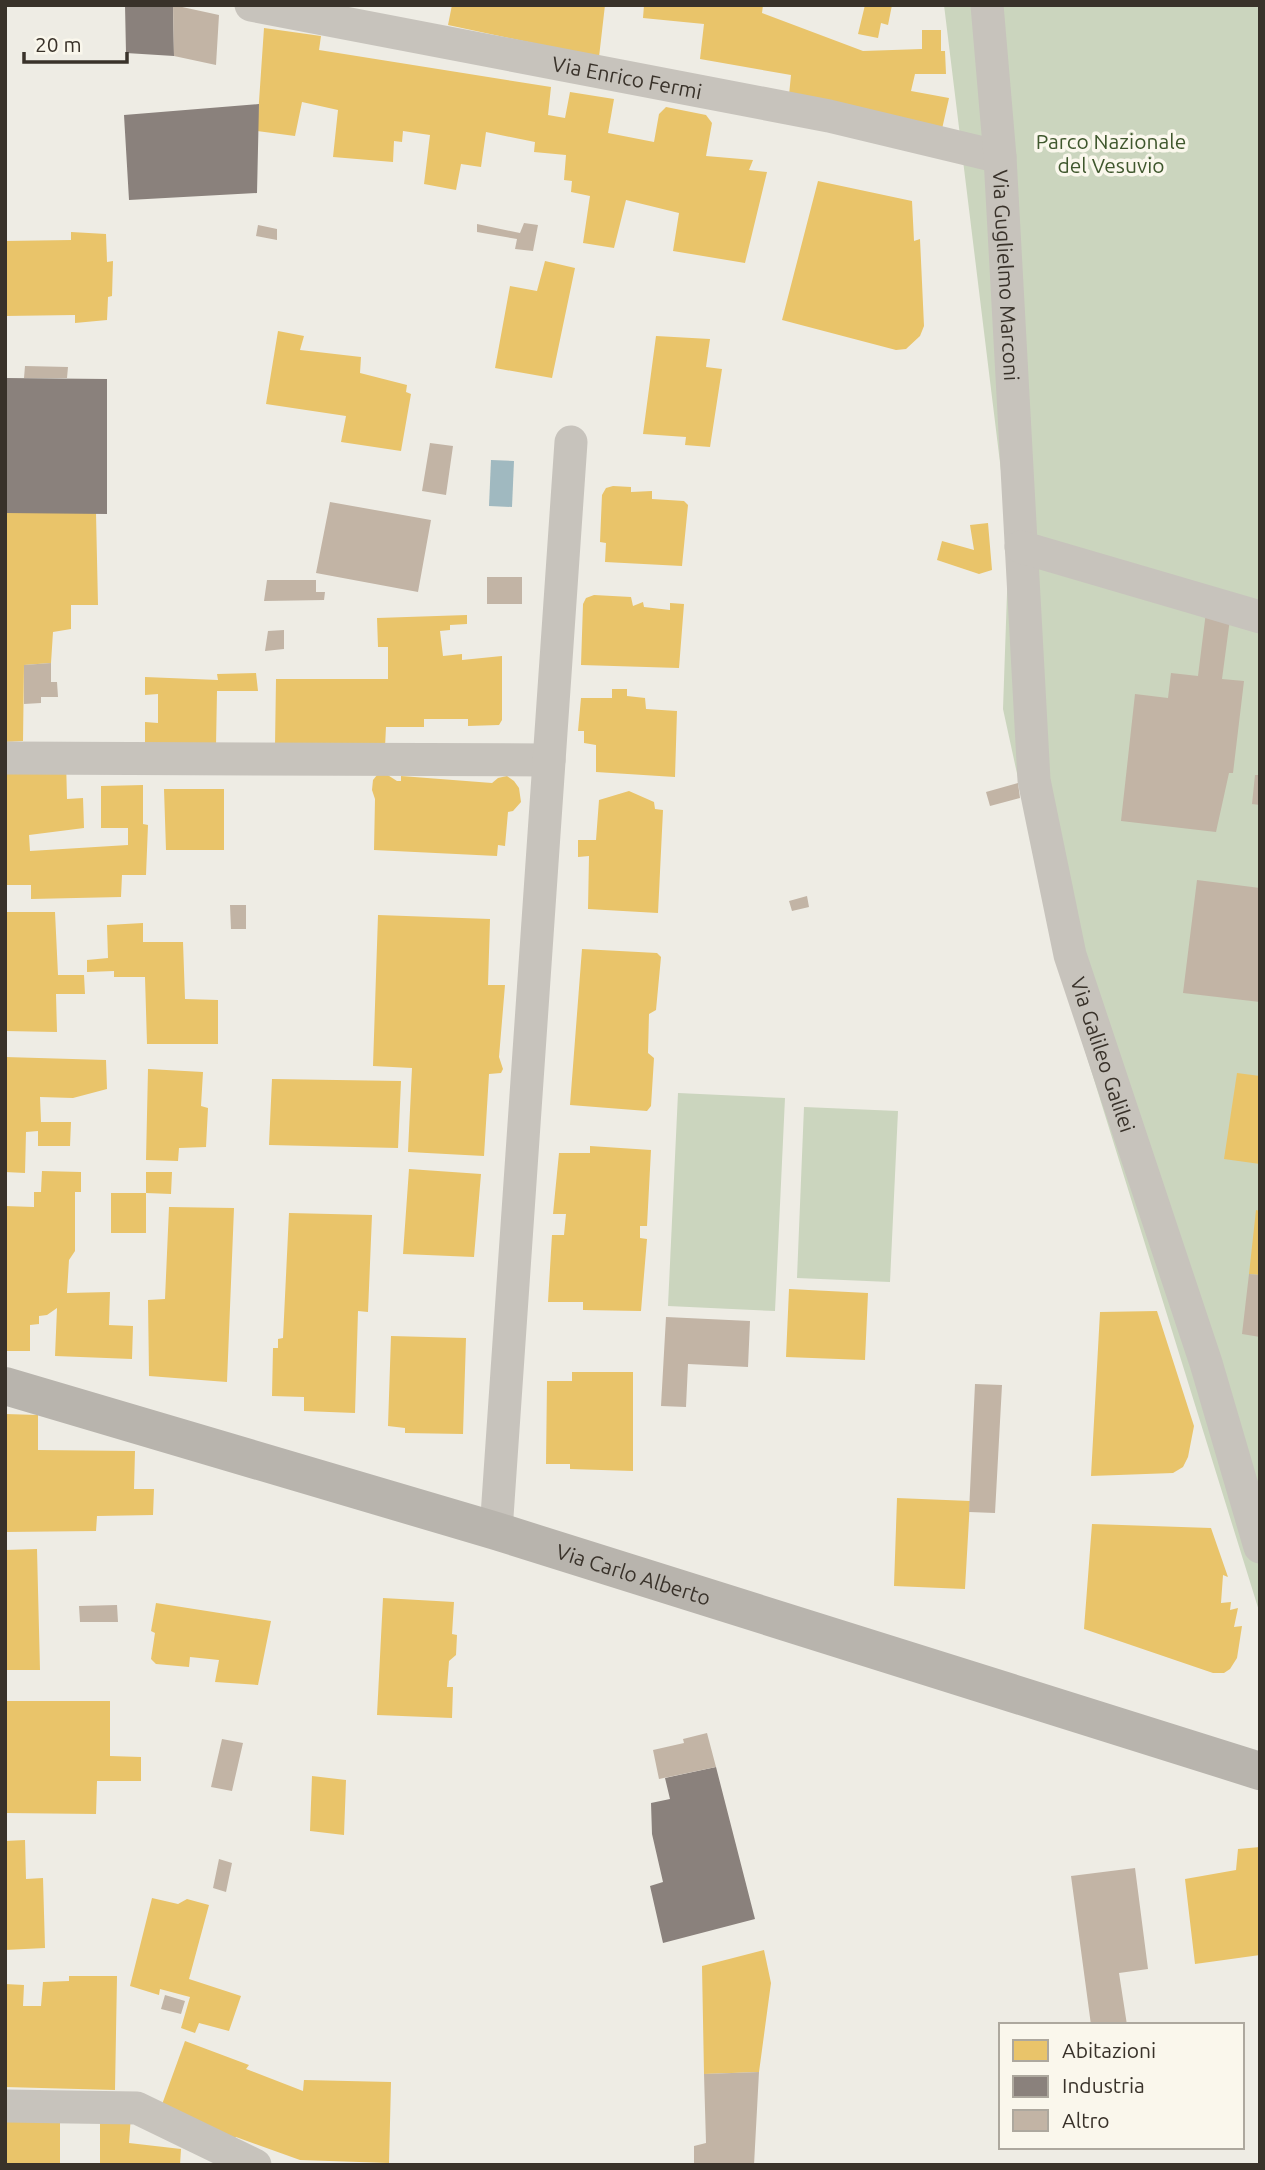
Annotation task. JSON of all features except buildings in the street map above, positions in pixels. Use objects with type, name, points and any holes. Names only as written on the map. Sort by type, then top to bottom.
[{"type":"street","name":"Via Enrico Fermi","points":[[251,5],[829,116],[1000,157]]},
{"type":"street","name":"Via Guglielmo Marconi","points":[[987,5],[1000,157],[1021,547]]},
{"type":"street","points":[[496,1531],[571,442]]},
{"type":"street","points":[[1021,547],[1260,617]]},
{"type":"street","name":"Via Galileo Galilei","points":[[1021,547],[1034,780],[1070,955],[1206,1363],[1260,1546]]},
{"type":"street","points":[[5,758],[549,760]]},
{"type":"street","name":"Via Carlo Alberto","points":[[5,1386],[496,1531],[1260,1771]]},
{"type":"street","points":[[5,2106],[137,2108],[256,2165]]},
{"type":"green space","name":"Parco Nazionale del Vesuvio","points":[[944,5],[1260,5],[1260,1614],[1059,967],[1003,709],[1009,536]]},
{"type":"green space","points":[[678,1093],[785,1098],[775,1311],[668,1306]]},
{"type":"green space","points":[[804,1107],[898,1111],[890,1282],[797,1278]]},
{"type":"water","points":[[491,460],[514,461],[512,507],[489,506]]}]
